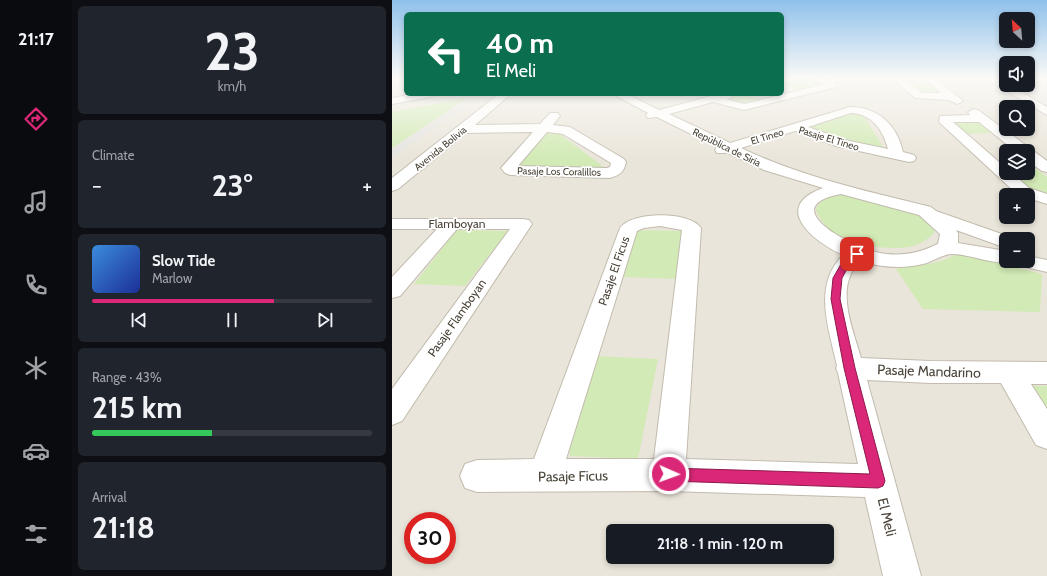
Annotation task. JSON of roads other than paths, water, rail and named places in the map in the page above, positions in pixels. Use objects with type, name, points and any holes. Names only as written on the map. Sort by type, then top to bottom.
[{"type":"street","name":"Avenida Bolivia","points":[[392,186],[492,105]]},
{"type":"street","name":"República de Siria","points":[[628,105],[652,115],[722,150],[778,184]]},
{"type":"street","name":"República de Siria","points":[[636,105],[652,115]]},
{"type":"street","points":[[652,115],[691,105]]},
{"type":"street","points":[[736,105],[744,107],[752,105]]},
{"type":"street","points":[[1035,105],[1047,112]]},
{"type":"street","name":"Pasaje El Tineo","points":[[850,110],[867,112],[873,114],[890,136],[903,157],[841,143],[795,127],[850,110]]},
{"type":"street","points":[[999,170],[944,122],[944,119],[977,115],[1015,144]]},
{"type":"street","name":"Pasaje Los Coralillos","points":[[543,128],[566,130],[619,162],[617,169],[610,173],[510,170],[508,168],[543,128],[554,116]]},
{"type":"street","name":"El Tineo","points":[[722,150],[795,127]]},
{"type":"street","points":[[462,129],[543,128]]},
{"type":"street","name":"República de Siria","points":[[722,150],[781,172],[925,211]]},
{"type":"street","points":[[1035,159],[1046,167]]},
{"type":"street","points":[[1010,180],[1023,191],[1047,199]]},
{"type":"street","points":[[841,189],[820,194],[809,203],[807,218],[821,234],[844,249],[873,258],[910,260],[929,255],[946,248],[977,251],[999,256]]},
{"type":"street","points":[[797,194],[807,210]]},
{"type":"street","points":[[925,211],[999,239]]},
{"type":"street","points":[[925,211],[941,224],[949,233],[946,248]]},
{"type":"street","name":"Pasaje El Ficus","points":[[544,476],[628,228],[640,222],[681,222],[692,228],[669,474]]},
{"type":"street","name":"Flamboyan","points":[[392,224],[523,224]]},
{"type":"street","points":[[392,291],[452,224]]},
{"type":"street","name":"Pasaje Flamboyan","points":[[392,412],[523,224]]},
{"type":"street","points":[[1035,250],[1047,253]]},
{"type":"street","name":"El Meli","points":[[857,254],[847,261],[837,278],[835,289],[837,313],[849,368],[902,576]]},
{"type":"street","points":[[1035,263],[1047,266]]},
{"type":"street","name":"Pasaje Mandarino","points":[[849,368],[1047,374]]},
{"type":"street","points":[[1009,373],[1047,435]]},
{"type":"street","name":"Pasaje Ficus","points":[[477,476],[669,474],[878,481]]}]
